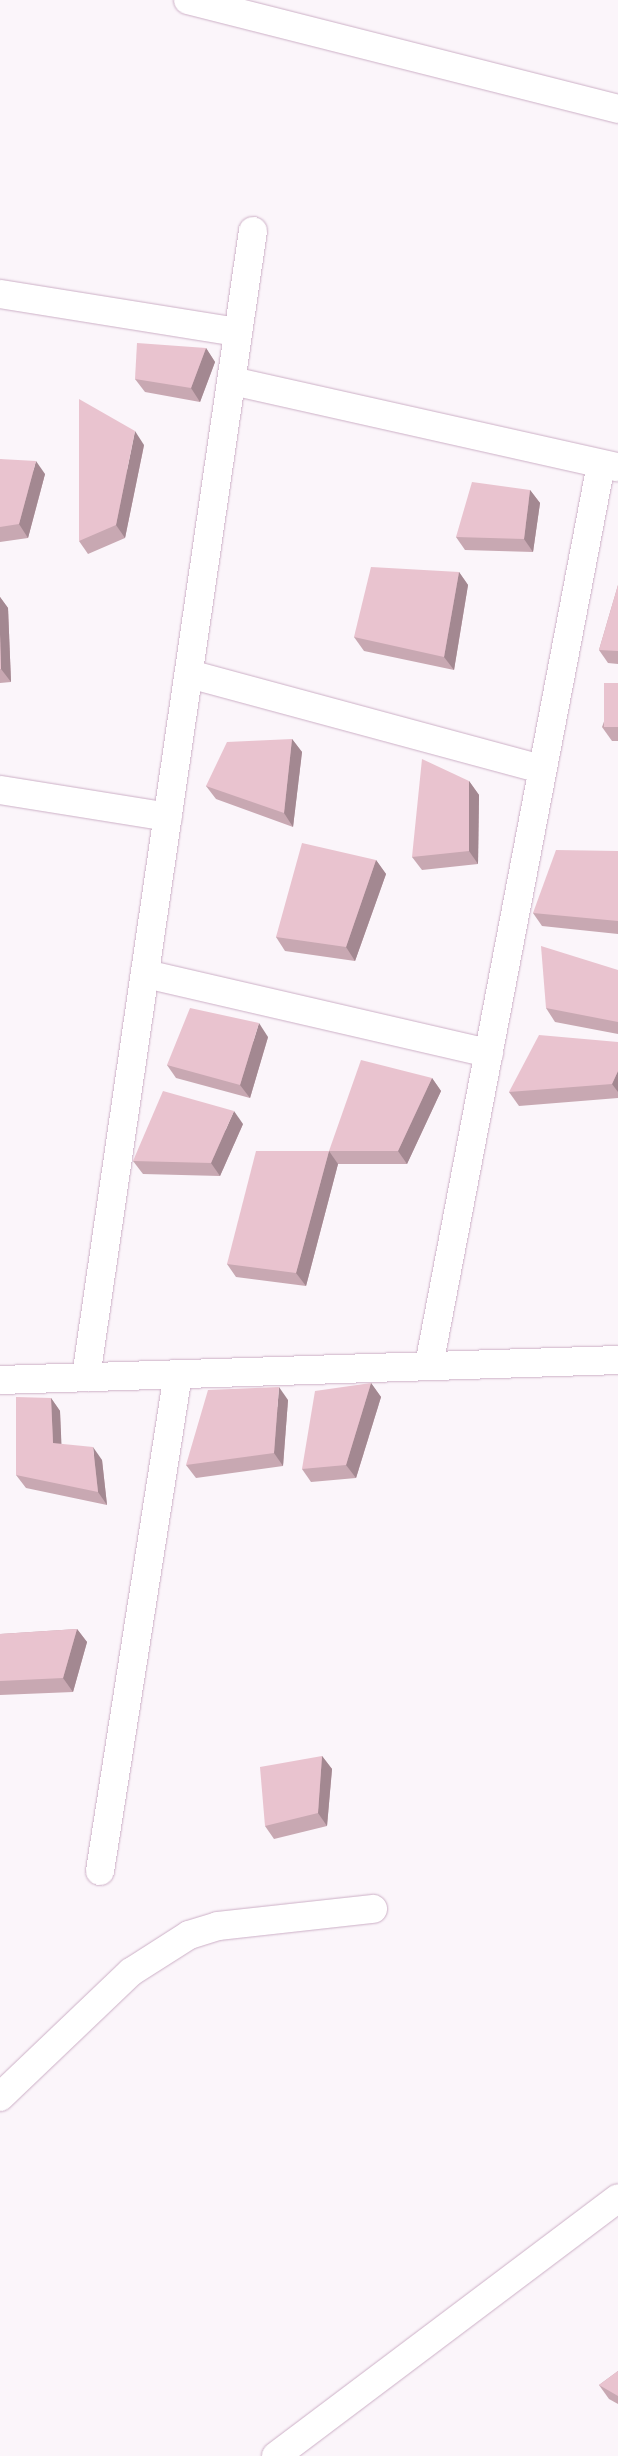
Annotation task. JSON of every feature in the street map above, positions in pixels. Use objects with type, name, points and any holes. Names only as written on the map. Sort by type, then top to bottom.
[{"type":"street","points":[[188,0],[618,109]]},
{"type":"street","points":[[86,1377],[253,232]]},
{"type":"street","points":[[0,294],[238,332]]},
{"type":"street","points":[[232,381],[610,466],[542,769],[429,1365]]},
{"type":"street","points":[[189,674],[542,769]]},
{"type":"street","points":[[0,790],[168,817]]},
{"type":"street","points":[[146,974],[488,1053]]},
{"type":"street","points":[[0,1380],[618,1360]]},
{"type":"street","points":[[100,1871],[178,1374]]},
{"type":"street","points":[[0,2097],[131,1972],[189,1935],[218,1926],[373,1909]]},
{"type":"street","points":[[276,2456],[618,2198]]},
{"type":"building","points":[[137,343],[206,348],[191,388],[135,379]]},
{"type":"building","points":[[79,399],[135,431],[116,525],[79,541]]},
{"type":"building","points":[[0,459],[36,461],[19,524],[0,527]]},
{"type":"building","points":[[472,482],[530,490],[524,539],[456,537]]},
{"type":"building","points":[[371,567],[459,572],[444,657],[354,637]]},
{"type":"building","points":[[618,585],[618,651],[599,650]]},
{"type":"building","points":[[0,634],[1,669],[0,669]]},
{"type":"building","points":[[604,683],[618,683],[618,727],[604,727]]},
{"type":"building","points":[[292,739],[284,813],[206,786],[227,742]]},
{"type":"building","points":[[422,759],[469,781],[469,851],[412,857]]},
{"type":"building","points":[[302,843],[376,860],[346,947],[276,937]]},
{"type":"building","points":[[556,850],[618,851],[618,921],[533,913]]},
{"type":"building","points":[[541,946],[618,970],[618,1022],[546,1008]]},
{"type":"building","points":[[190,1008],[259,1023],[240,1085],[167,1065]]},
{"type":"building","points":[[539,1035],[618,1042],[618,1071],[612,1084],[509,1092]]},
{"type":"building","points":[[361,1060],[432,1078],[398,1151],[329,1151]]},
{"type":"building","points":[[163,1091],[234,1111],[211,1163],[133,1161]]},
{"type":"building","points":[[256,1151],[329,1151],[296,1273],[227,1264]]},
{"type":"building","points":[[371,1383],[346,1465],[302,1469],[315,1391]]},
{"type":"building","points":[[279,1387],[274,1453],[186,1465],[208,1390]]},
{"type":"building","points":[[16,1397],[51,1398],[53,1443],[93,1447],[98,1492],[16,1475]]},
{"type":"building","points":[[77,1629],[63,1678],[0,1681],[0,1634]]},
{"type":"building","points":[[322,1756],[318,1813],[265,1826],[260,1767]]},
{"type":"building","points":[[618,2371],[618,2396],[599,2385]]}]
